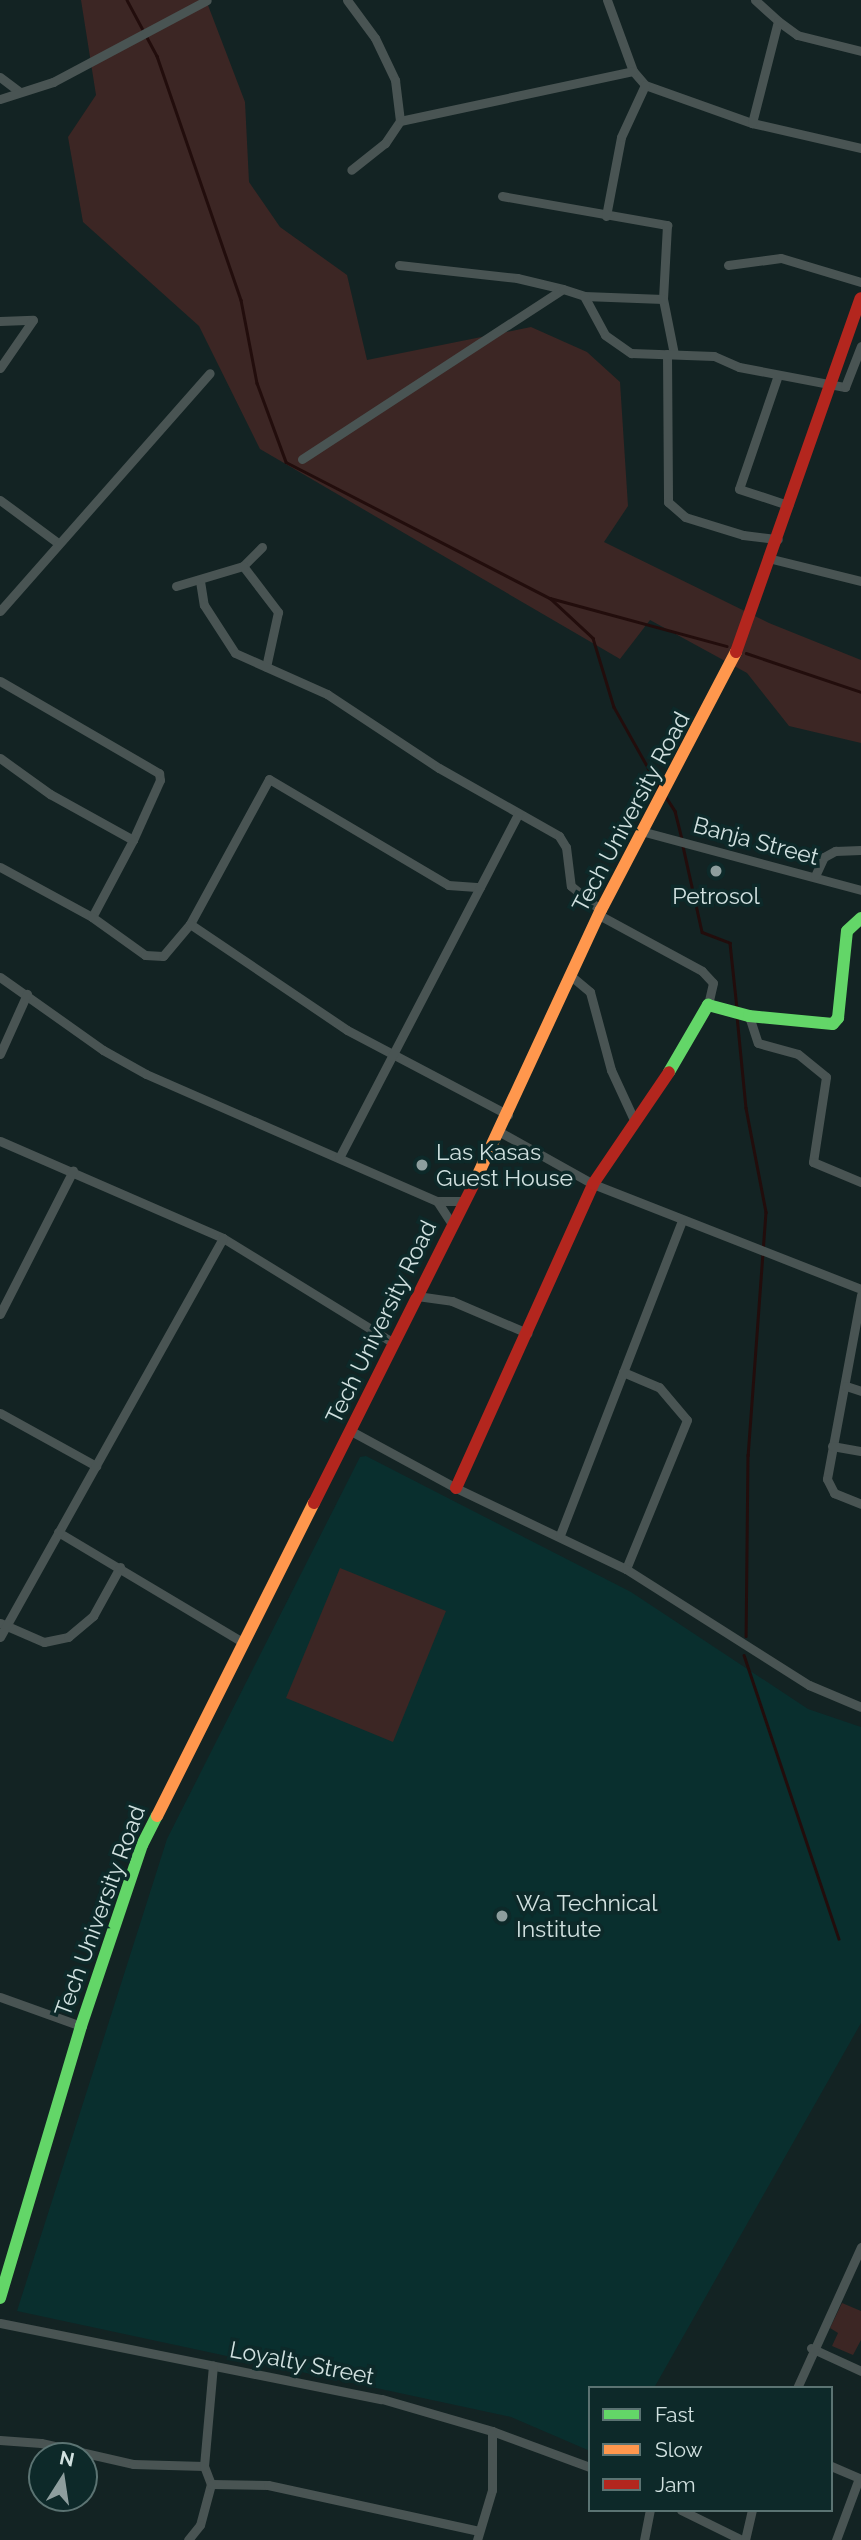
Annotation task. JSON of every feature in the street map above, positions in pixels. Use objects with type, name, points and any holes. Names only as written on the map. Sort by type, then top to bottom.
[{"type":"street","points":[[0,99],[53,82],[207,0]]},
{"type":"street","points":[[346,0],[375,38],[395,80],[400,121],[385,143],[351,170]]},
{"type":"street","points":[[607,0],[634,72],[645,85],[752,123],[861,148]]},
{"type":"street","points":[[755,0],[797,35],[861,51]]},
{"type":"street","points":[[752,123],[778,21]]},
{"type":"street","points":[[400,121],[634,72]]},
{"type":"street","points":[[0,77],[20,92]]},
{"type":"street","points":[[606,216],[621,137],[645,85]]},
{"type":"street","points":[[502,196],[667,225],[663,299],[671,354],[668,502],[685,517],[743,535],[778,538]]},
{"type":"street","points":[[729,265],[781,258],[861,282]]},
{"type":"street","points":[[399,265],[517,278],[584,296],[663,299]]},
{"type":"street","points":[[302,460],[563,289]]},
{"type":"street","points":[[584,296],[605,335],[631,353],[714,356],[739,367],[848,386],[861,346]]},
{"type":"street","name":"Tech University Road","points":[[0,2298],[81,2026],[142,1846],[241,1641],[351,1431],[500,1132],[600,913],[641,831],[730,668],[772,559],[830,384],[857,320],[861,298]]},
{"type":"street","points":[[0,321],[33,320],[0,368]]},
{"type":"street","points":[[0,611],[210,373]]},
{"type":"street","points":[[778,375],[739,489],[788,505]]},
{"type":"street","points":[[0,500],[58,543]]},
{"type":"street","points":[[176,586],[243,566],[262,547]]},
{"type":"street","points":[[772,559],[861,581]]},
{"type":"street","points":[[243,566],[278,612],[266,667]]},
{"type":"street","points":[[200,581],[204,605],[235,653],[327,694],[377,730],[559,836],[566,847],[571,886],[600,913],[702,971],[713,983],[708,1005],[593,1184],[456,1488]]},
{"type":"street","points":[[0,682],[159,773],[160,780],[133,840],[92,917]]},
{"type":"street","points":[[0,758],[50,794],[133,840]]},
{"type":"street","points":[[0,867],[92,917],[154,958],[163,956],[190,924],[269,779],[448,885],[480,887]]},
{"type":"street","points":[[340,1158],[518,814]]},
{"type":"street","name":"Banja Street","points":[[641,831],[861,890]]},
{"type":"street","points":[[815,876],[824,858],[835,851],[861,850]]},
{"type":"street","points":[[708,1005],[749,1016],[833,1024],[838,1018],[847,931],[861,918]]},
{"type":"street","points":[[190,924],[393,1056],[508,1115]]},
{"type":"street","points":[[0,976],[103,1050],[146,1074],[437,1201],[464,1201]]},
{"type":"street","points":[[571,976],[590,992],[611,1070],[635,1122]]},
{"type":"street","points":[[0,1054],[27,994]]},
{"type":"street","points":[[749,1016],[758,1043],[798,1054],[826,1077],[813,1162],[861,1182]]},
{"type":"street","points":[[500,1132],[593,1184],[861,1289]]},
{"type":"street","points":[[0,1140],[223,1238],[394,1343]]},
{"type":"street","points":[[0,1314],[73,1171]]},
{"type":"street","points":[[437,1201],[452,1224]]},
{"type":"street","points":[[561,1535],[682,1221]]},
{"type":"street","points":[[0,1637],[3,1625],[96,1466],[223,1238]]},
{"type":"street","points":[[861,1295],[846,1386],[832,1446],[828,1486],[861,1504]]},
{"type":"street","points":[[417,1296],[452,1301],[527,1333]]},
{"type":"street","points":[[623,1371],[659,1387],[688,1420],[626,1569]]},
{"type":"street","points":[[846,1386],[861,1391]]},
{"type":"street","points":[[0,1413],[96,1466]]},
{"type":"street","points":[[351,1431],[456,1488],[561,1535],[626,1569],[809,1685],[861,1707]]},
{"type":"street","points":[[832,1446],[861,1451]]},
{"type":"street","points":[[58,1532],[241,1641]]},
{"type":"street","points":[[3,1625],[44,1642],[68,1637],[93,1616],[120,1567]]},
{"type":"street","points":[[0,1997],[81,2026]]},
{"type":"street","points":[[798,2386],[811,2348],[861,2247]]},
{"type":"street","name":"Loyalty Street","points":[[0,2323],[382,2399],[492,2431],[588,2466]]},
{"type":"street","points":[[811,2348],[861,2371]]},
{"type":"street","points":[[188,2540],[200,2525],[211,2484],[204,2466],[214,2365]]},
{"type":"street","points":[[211,2484],[268,2485],[478,2536],[492,2490],[492,2431]]},
{"type":"street","points":[[0,2440],[41,2442],[133,2464],[204,2466]]},
{"type":"street","points":[[833,2467],[860,2478],[836,2540]]},
{"type":"street","points":[[645,2540],[650,2512]]},
{"type":"street","points":[[685,2512],[744,2540],[751,2512]]},
{"type":"shaded area","points":[[81,0],[206,0],[245,102],[249,182],[280,227],[347,275],[367,360],[531,327],[587,352],[620,382],[628,506],[604,542],[769,623],[861,660],[861,743],[789,726],[747,673],[650,620],[620,659],[260,449],[199,326],[83,222],[68,137],[96,95]]},
{"type":"shaded area","name":"Wa Technical Institute","points":[[366,1456],[631,1592],[808,1709],[861,1727],[861,2023],[655,2386],[588,2386],[588,2450],[511,2417],[17,2311],[167,1839],[360,1457]]},
{"type":"shaded area","points":[[340,1568],[446,1611],[393,1742],[286,1698]]},
{"type":"shaded area","points":[[842,2303],[861,2311],[861,2340],[853,2355],[832,2346],[838,2333],[830,2328]]},
{"type":"waterway","points":[[127,0],[157,56],[241,300],[257,383],[286,462],[550,598],[727,646]]},
{"type":"waterway","points":[[550,598],[593,638],[614,707],[660,789]]},
{"type":"waterway","points":[[746,653],[861,692]]},
{"type":"waterway","points":[[666,797],[675,811],[682,839]]},
{"type":"waterway","points":[[683,846],[702,932],[730,943],[737,1009]]},
{"type":"waterway","points":[[737,1016],[746,1108],[766,1212],[748,1455],[746,1636]]},
{"type":"waterway","points":[[744,1655],[839,1939]]},
{"type":"traffic: fast","points":[[669,1072],[708,1005],[749,1016],[833,1024],[838,1018],[847,931],[861,918]]},
{"type":"traffic: fast","points":[[0,2298],[81,2026],[142,1845],[157,1816]]},
{"type":"traffic: slow","points":[[475,1181],[601,910],[736,652]]},
{"type":"traffic: slow","points":[[157,1816],[314,1503]]},
{"type":"traffic: jam","points":[[736,652],[861,298]]},
{"type":"traffic: jam","points":[[456,1488],[593,1184],[669,1072]]},
{"type":"traffic: jam","points":[[314,1503],[475,1181]]},
{"type":"place","name":"Petrosol","points":[[716,871]]},
{"type":"place","name":"Las Kasas Guest House","points":[[422,1165]]},
{"type":"place","name":"Wa Technical Institute","points":[[502,1916]]}]
